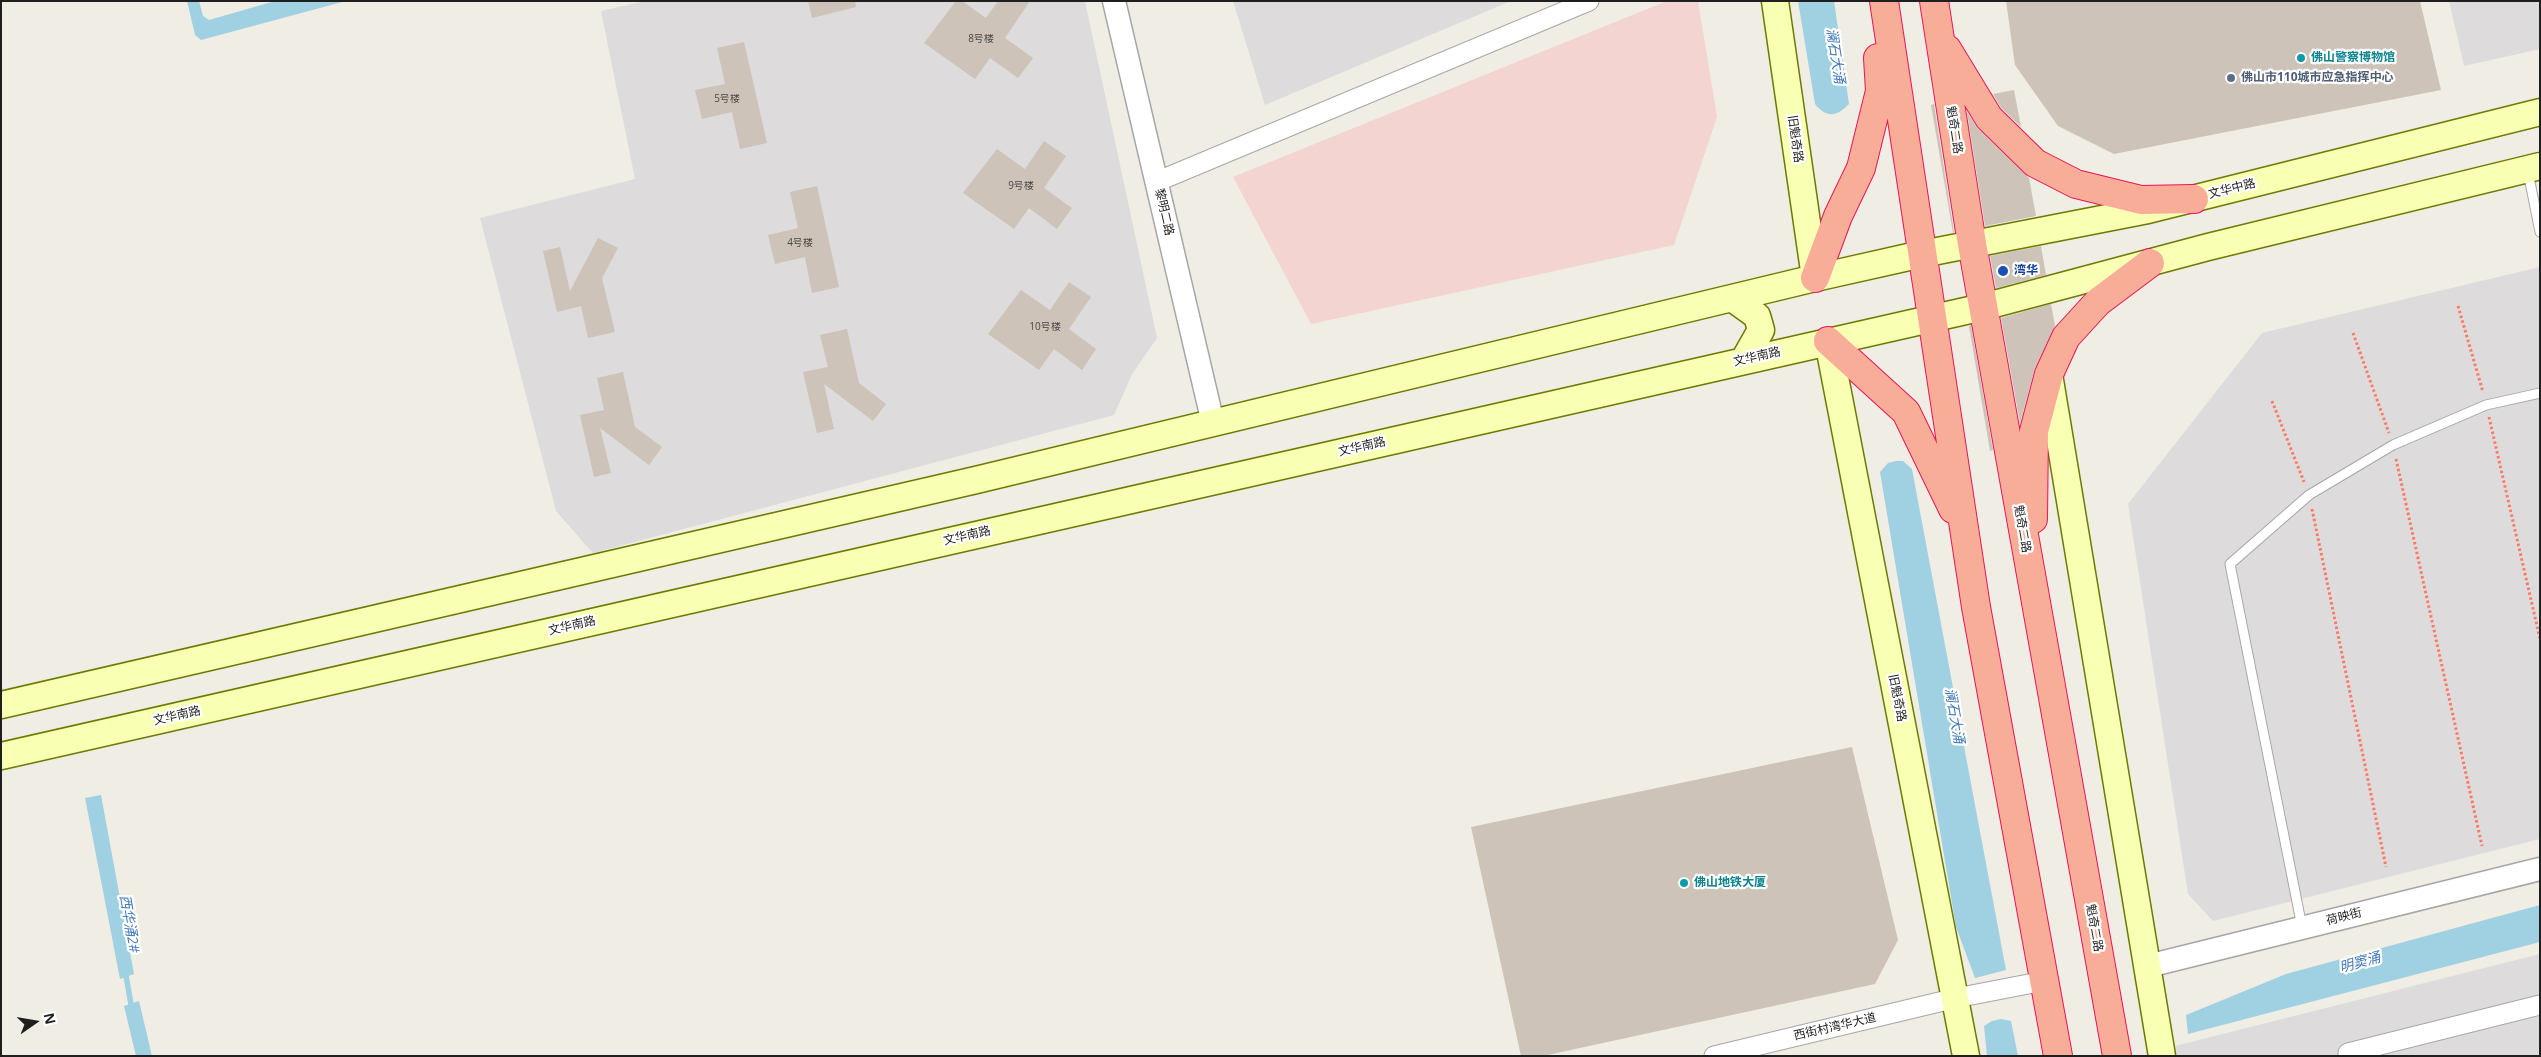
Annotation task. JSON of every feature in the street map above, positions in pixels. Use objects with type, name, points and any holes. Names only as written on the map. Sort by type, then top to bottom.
[{"type":"highway","points":[[1815,278],[1838,216],[1861,168],[1880,90],[1876,1]]},
{"type":"highway","points":[[1884,1],[1966,538],[2058,1056]]},
{"type":"highway","name":"魁奇二路","points":[[1934,1],[1982,307],[2117,1056]]},
{"type":"highway","points":[[1941,40],[1990,118],[2035,163],[2076,184],[2141,200],[2194,198]]},
{"type":"highway","points":[[2037,610],[2032,533],[2034,431],[2049,374],[2066,338],[2098,302],[2150,263]]},
{"type":"highway","points":[[1828,341],[1906,412],[1966,538]]},
{"type":"main road","name":"旧魁奇路","points":[[1776,1],[1815,278]]},
{"type":"main road","points":[[1941,40],[1943,1]]},
{"type":"main road","name":"文华中路","points":[[1922,254],[2148,210],[2540,112]]},
{"type":"main road","points":[[1932,317],[1982,307],[2150,263],[2533,168]]},
{"type":"main road","points":[[1,705],[938,489],[1815,278],[1922,254]]},
{"type":"main road","points":[[1732,298],[1757,316],[1761,330],[1744,360]]},
{"type":"main road","name":"文华南路","points":[[1,756],[1932,317]]},
{"type":"main road","name":"旧魁奇路","points":[[1828,341],[1966,1056]]},
{"type":"main road","points":[[2049,374],[2162,1056]]},
{"type":"street","name":"黎明二路","points":[[1114,1],[1213,423]]},
{"type":"street","points":[[1156,182],[1589,1]]},
{"type":"street","name":"荷映街","points":[[2148,966],[2540,869]]},
{"type":"street","name":"西街村湾华大道","points":[[1718,1055],[1956,998],[2044,981]]},
{"type":"street","points":[[2348,1053],[2540,1005]]},
{"type":"lane","points":[[2533,168],[2540,232]]},
{"type":"lane","points":[[2302,928],[2230,564],[2309,495],[2393,446],[2486,405],[2540,393]]},
{"type":"path","points":[[2458,306],[2486,405],[2540,639]]},
{"type":"path","points":[[2353,333],[2393,446],[2482,846]]},
{"type":"path","points":[[2272,401],[2309,495],[2386,867]]},
{"type":"shaded area","points":[[645,1],[1085,1],[1157,338],[1132,374],[1114,415],[593,553],[556,511],[480,218],[635,179],[601,11]]},
{"type":"shaded area","points":[[1233,1],[1511,1],[1265,105]]},
{"type":"shaded area","points":[[1667,1],[1698,1],[1717,117],[1674,245],[1311,324],[1233,177]]},
{"type":"shaded area","points":[[2449,1],[2540,1],[2540,49],[2464,66]]},
{"type":"shaded area","points":[[2540,267],[2540,839],[2213,921],[2188,894],[2128,504],[2262,333]]},
{"type":"shaded area","points":[[2540,954],[2540,1056],[2177,1056],[2175,1046]]},
{"type":"water","points":[[187,1],[199,1],[203,16],[209,20],[275,1],[346,1],[201,40],[195,35]]},
{"type":"water","name":"澜石大涌","points":[[1798,1],[1834,1],[1849,104],[1836,113],[1827,114],[1815,104]]},
{"type":"water","name":"澜石大涌","points":[[1903,461],[1912,469],[2006,970],[1975,978],[1956,927],[1880,472],[1888,463]]},
{"type":"water","points":[[101,795],[134,974],[120,979],[85,798]]},
{"type":"water","name":"明窦涌","points":[[2540,905],[2540,942],[2188,1034],[2186,1015],[2286,974]]},
{"type":"water","points":[[139,1001],[152,1056],[136,1056],[124,1006]]},
{"type":"water","points":[[2001,1019],[2011,1021],[2018,1056],[1987,1056],[1984,1026],[1992,1021]]},
{"type":"building","points":[[808,1],[855,1],[856,7],[812,18]]},
{"type":"building","points":[[956,1],[962,1],[986,18],[998,1],[1030,1],[1005,38],[1033,58],[1018,78],[990,58],[975,79],[924,43]]},
{"type":"building","name":"佛山市110城市应急指挥中心","points":[[2006,1],[2420,1],[2441,90],[2114,154],[2058,126],[2015,65]]},
{"type":"building","points":[[744,42],[767,143],[740,149],[732,112],[702,119],[695,90],[725,84],[717,48]]},
{"type":"building","points":[[2014,90],[2021,127],[2001,108],[1993,94]]},
{"type":"building","points":[[1934,104],[1954,232],[1953,233],[1931,105]]},
{"type":"building","points":[[1967,112],[1978,129],[2029,178],[2036,216],[1985,226]]},
{"type":"building","points":[[1044,141],[1066,156],[1044,188],[1072,208],[1057,229],[1029,208],[1014,229],[963,193],[997,149],[1025,169]]},
{"type":"building","points":[[817,186],[839,287],[812,293],[805,257],[775,264],[768,235],[798,228],[790,192]]},
{"type":"building","points":[[598,238],[618,248],[602,278],[615,332],[588,338],[581,306],[557,312],[543,251],[560,247],[570,291]]},
{"type":"building","points":[[2041,246],[2046,275],[1996,288],[1990,256]]},
{"type":"building","points":[[1069,282],[1091,297],[1069,329],[1096,349],[1082,370],[1054,349],[1039,370],[988,334],[1021,290],[1050,310]]},
{"type":"building","points":[[2051,304],[2055,326],[2035,368],[2020,423],[2001,318]]},
{"type":"building","points":[[1971,325],[1993,450],[1990,451],[1969,326]]},
{"type":"building","points":[[847,329],[859,383],[886,404],[873,421],[824,384],[834,429],[817,433],[803,372],[828,367],[820,335]]},
{"type":"building","points":[[623,372],[635,427],[662,447],[649,465],[600,428],[611,473],[594,477],[580,415],[604,410],[597,378]]},
{"type":"building","name":"佛山地铁大厦","points":[[1852,747],[1898,940],[1875,984],[1543,1056],[1521,1056],[1471,827]]},
{"type":"waterway","name":"西华涌2#","points":[[125,970],[132,1010]]},
{"type":"place","name":"佛山警察博物馆","points":[[2301,58]]},
{"type":"place","name":"佛山市110城市应急指挥中心","points":[[2231,78]]},
{"type":"place","name":"湾华","points":[[2003,271]]},
{"type":"place","name":"佛山地铁大厦","points":[[1684,883]]}]
